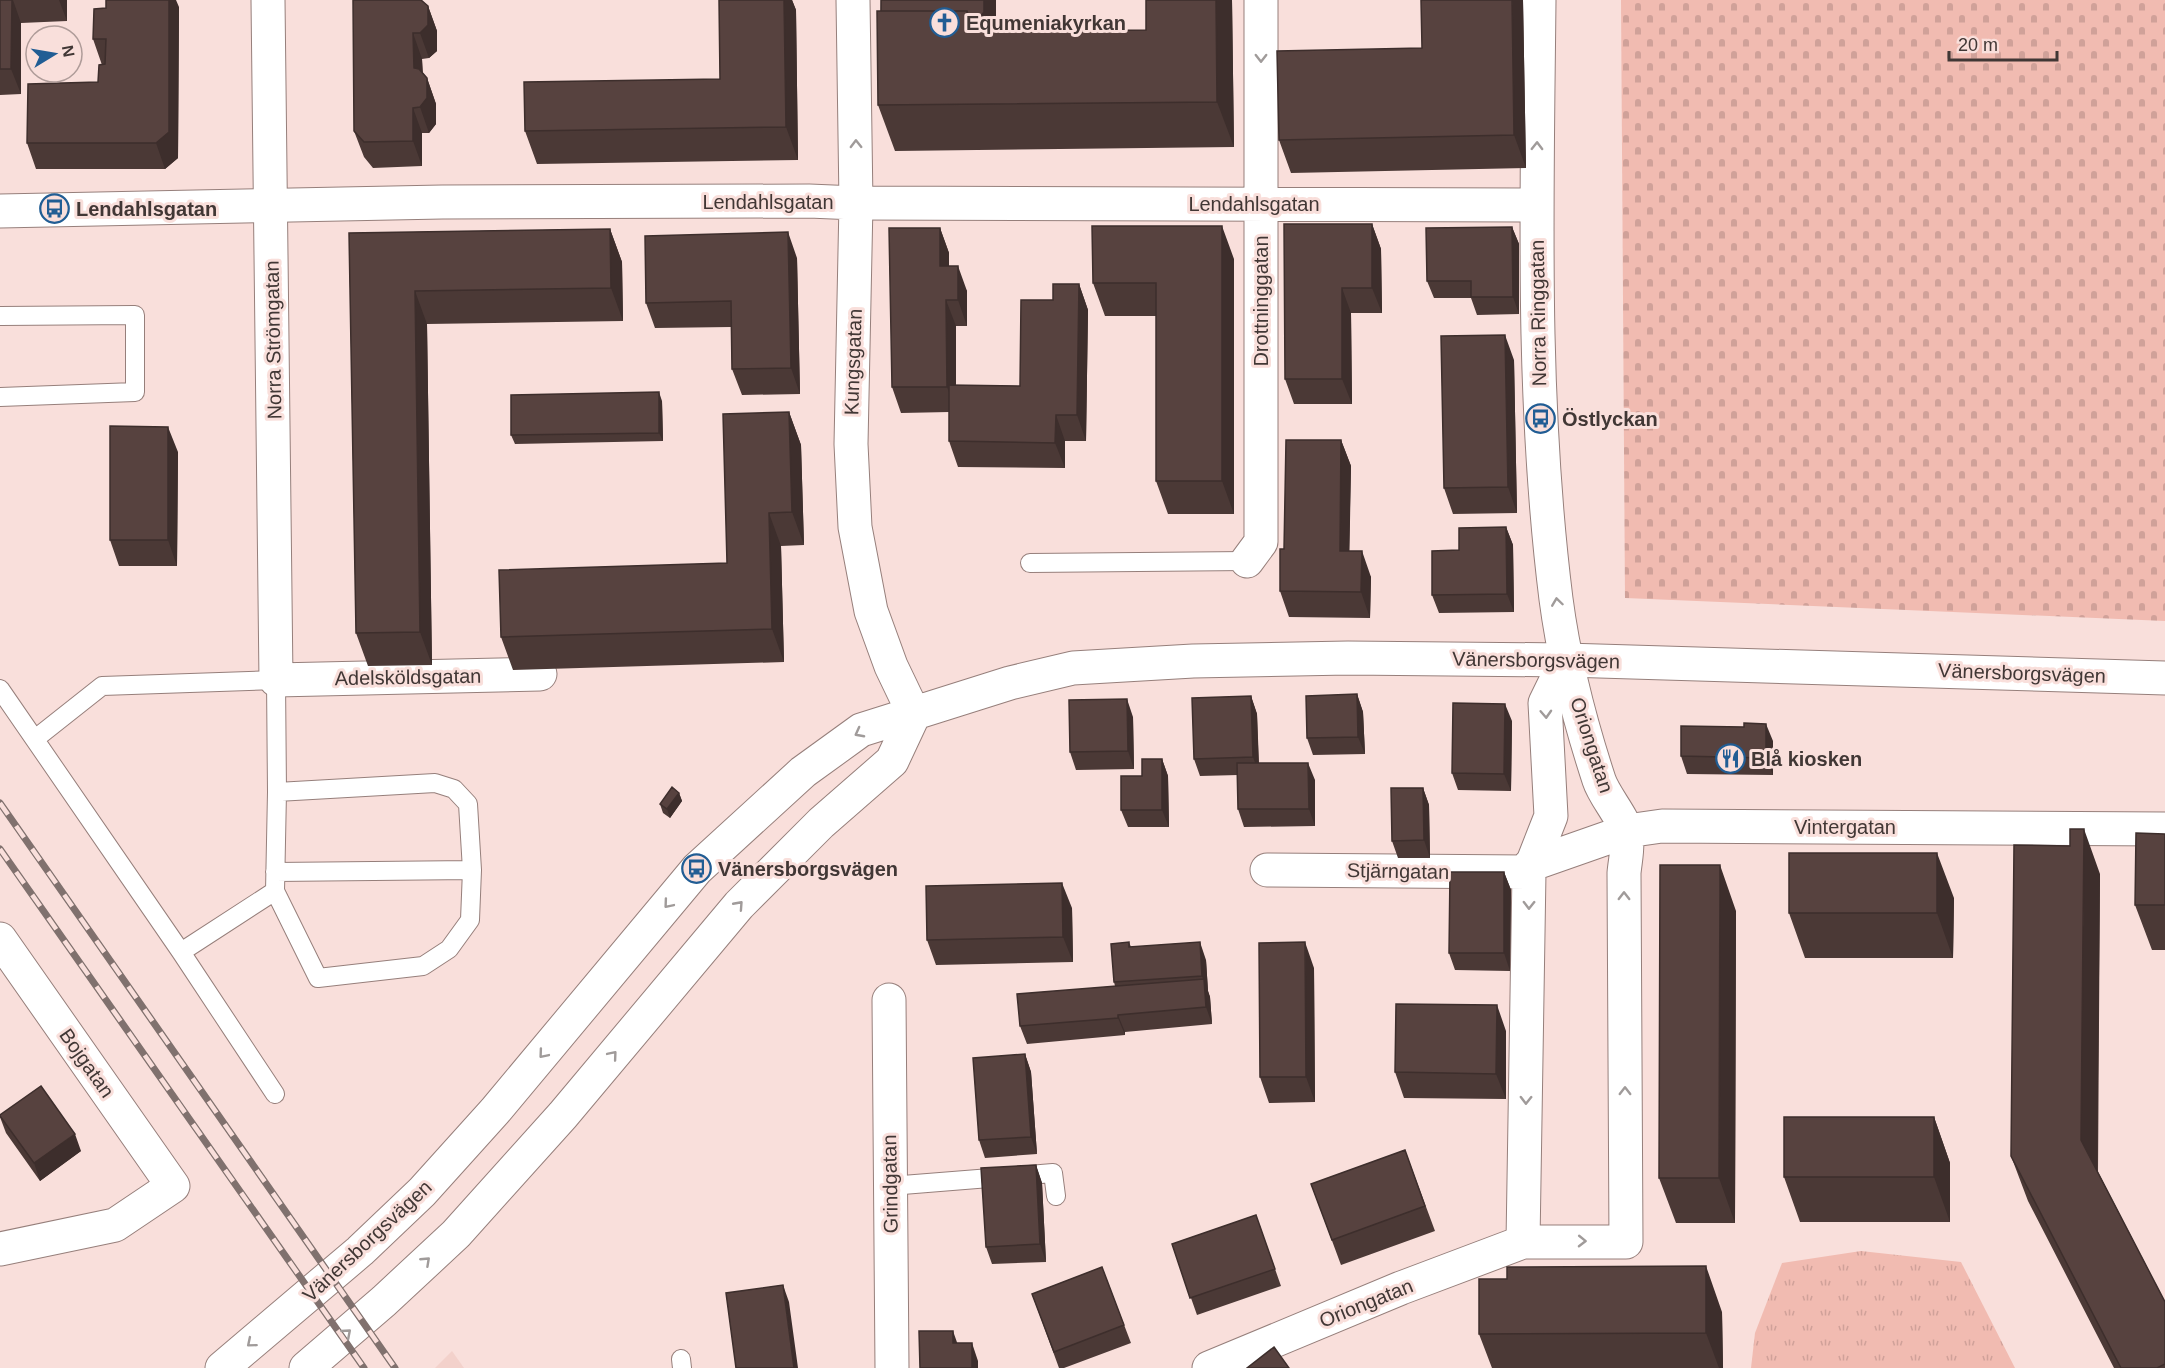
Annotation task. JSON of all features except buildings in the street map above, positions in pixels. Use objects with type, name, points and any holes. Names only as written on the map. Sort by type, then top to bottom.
[{"type":"street","name":"Norra Strömgatan","points":[[268,0],[276,680]]},
{"type":"street","name":"Kungsgatan","points":[[853,0],[856,203],[851,444],[855,527],[871,611],[891,666],[914,714]]},
{"type":"street","name":"Drottninggatan","points":[[1247,561],[1261,542],[1261,0]]},
{"type":"street","name":"Norra Ringgatan","points":[[1539,0],[1536,205],[1537,344],[1545,500],[1556,601],[1566,660]]},
{"type":"street","name":"Lendahlsgatan","points":[[0,211],[463,202],[809,201],[1536,205]]},
{"type":"street","name":"Vänersborgsvägen","points":[[222,1368],[360,1251],[422,1192],[495,1111],[697,869],[803,771],[861,730],[999,687],[1073,668],[1193,660],[1348,658],[1566,660],[2165,678]]},
{"type":"street","name":"Oriongatan","points":[[1209,1368],[1401,1288],[1524,1242],[1626,1242],[1624,873],[1626,831],[1600,783],[1566,660]]},
{"type":"street","name":"Oriongatan","points":[[1524,1242],[1530,869],[1551,816],[1545,703],[1566,660]]},
{"type":"street","name":"Adelsköldsgatan","points":[[276,680],[540,674]]},
{"type":"street","points":[[306,1368],[384,1301],[456,1234],[563,1115],[739,905],[821,823],[892,761],[914,714]]},
{"type":"street","name":"Vintergatan","points":[[1530,869],[1626,831],[1662,826],[2165,829]]},
{"type":"street","name":"Stjärngatan","points":[[1267,870],[1530,869]]},
{"type":"street","name":"Bojgatan","points":[[0,1249],[115,1225],[173,1186],[1,943]]},
{"type":"street","name":"Grindgatan","points":[[888,1000],[892,1368]]},
{"type":"lane","points":[[0,316],[135,315],[135,392],[0,397]]},
{"type":"lane","points":[[1030,562],[1247,561]]},
{"type":"lane","points":[[35,739],[102,686],[276,680],[275,891],[318,978],[423,966],[449,949],[470,920],[472,870],[468,804],[454,789],[435,783],[277,792]]},
{"type":"lane","points":[[0,689],[181,952],[275,1094]]},
{"type":"lane","points":[[274,872],[472,870]]},
{"type":"lane","points":[[181,952],[275,891]]},
{"type":"lane","points":[[890,1186],[1053,1173],[1056,1196]]},
{"type":"shaded area","points":[[452,1351],[464,1368],[435,1368]]},
{"type":"green space","points":[[1621,0],[2165,0],[2165,621],[1625,598]]},
{"type":"green space","points":[[1861,1251],[1961,1262],[2015,1368],[1751,1368],[1755,1333],[1782,1263]]},
{"type":"railway","points":[[0,803],[395,1368]]},
{"type":"railway","points":[[0,849],[364,1368]]},
{"type":"place","name":"Equmeniakyrkan","points":[[945,23]]},
{"type":"place","name":"Lendahlsgatan","points":[[55,209]]},
{"type":"place","name":"Östlyckan","points":[[1541,419]]},
{"type":"place","name":"Blå kiosken","points":[[1730,759]]},
{"type":"place","name":"Vänersborgsvägen","points":[[697,869]]}]
